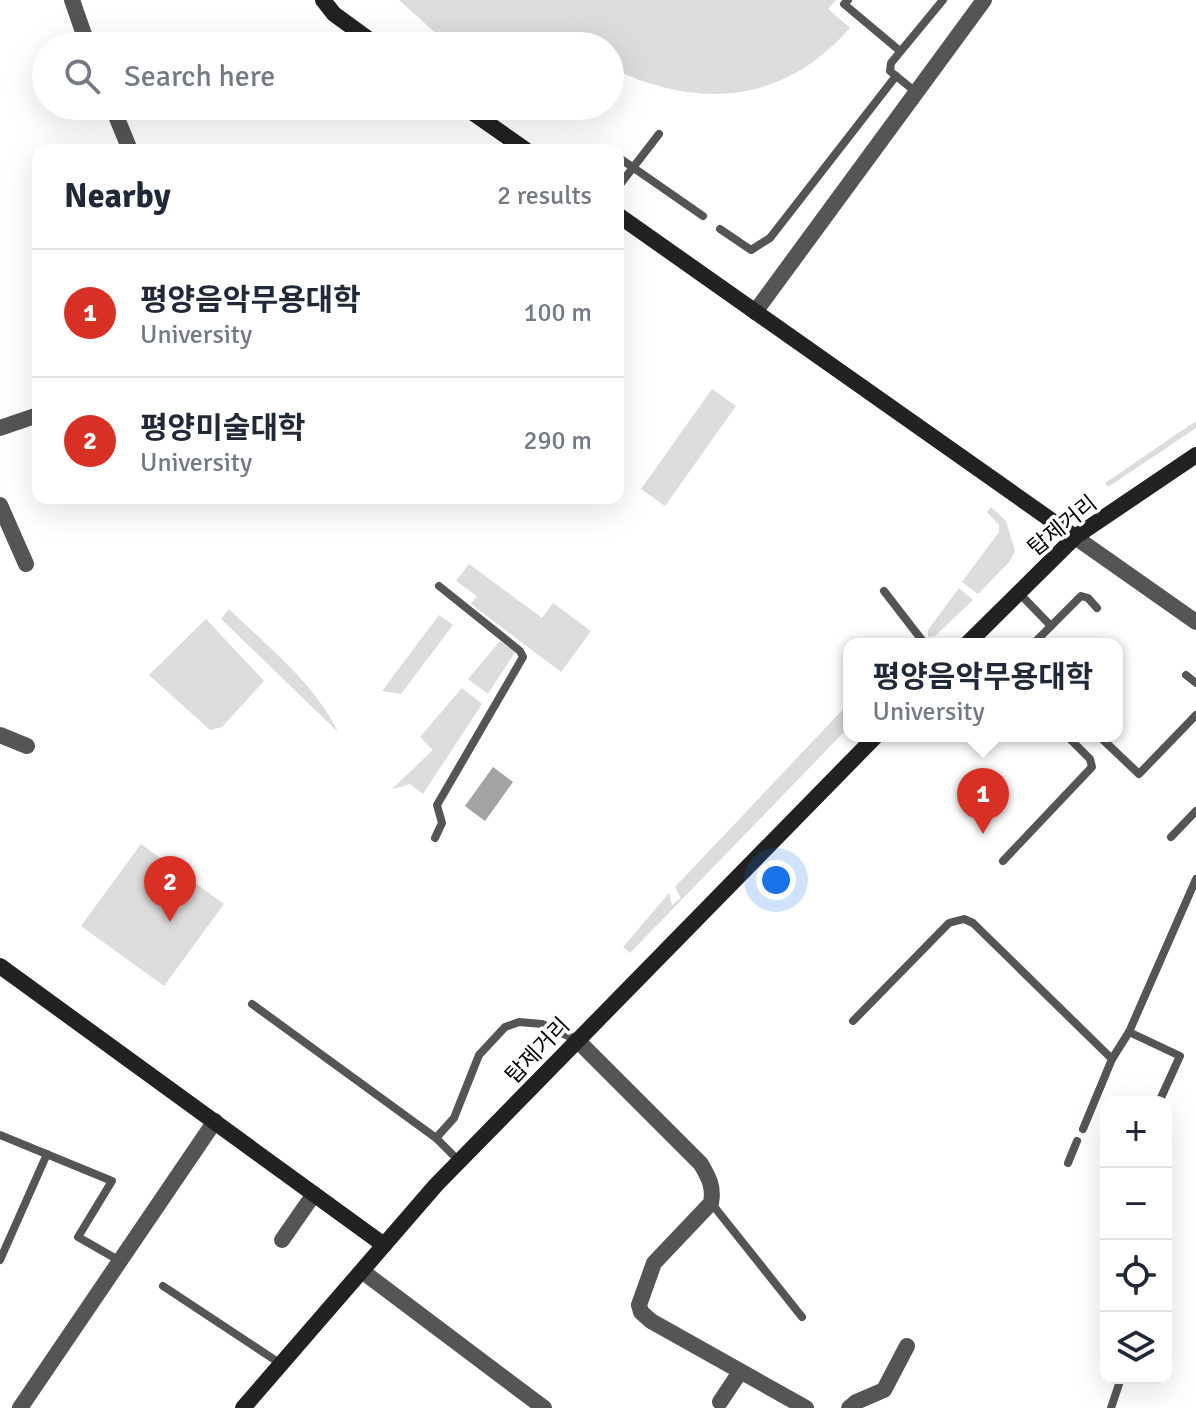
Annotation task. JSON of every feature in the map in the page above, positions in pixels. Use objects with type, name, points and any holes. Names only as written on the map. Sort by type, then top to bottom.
[{"type":"main road","points":[[323,0],[334,14],[359,32]]},
{"type":"main road","points":[[483,120],[517,144]]},
{"type":"main road","points":[[624,219],[1075,537]]},
{"type":"main road","name":"탑제거리","points":[[973,638],[1075,537],[1196,455]]},
{"type":"main road","name":"탑제거리","points":[[243,1408],[459,1161],[870,742]]},
{"type":"main road","points":[[0,966],[384,1245]]},
{"type":"street","points":[[72,0],[83,32]]},
{"type":"street","points":[[755,312],[984,0]]},
{"type":"street","points":[[118,120],[128,144]]},
{"type":"street","points":[[0,428],[32,417]]},
{"type":"street","points":[[0,505],[26,564]]},
{"type":"street","points":[[1075,537],[1196,622]]},
{"type":"street","points":[[0,735],[27,746]]},
{"type":"street","points":[[577,1040],[701,1164],[713,1192],[711,1203],[654,1263],[639,1305],[641,1312],[651,1321],[806,1408]]},
{"type":"street","points":[[20,1408],[215,1121]]},
{"type":"street","points":[[282,1240],[314,1194]]},
{"type":"street","points":[[362,1271],[544,1408]]},
{"type":"street","points":[[849,1408],[884,1390],[907,1346]]},
{"type":"street","points":[[720,1402],[740,1372]]},
{"type":"lane","points":[[848,0],[844,4],[900,51]]},
{"type":"lane","points":[[917,94],[890,71],[891,63],[943,0]]},
{"type":"lane","points":[[720,229],[751,250],[770,238],[896,76]]},
{"type":"lane","points":[[624,178],[659,134]]},
{"type":"lane","points":[[624,161],[703,216]]},
{"type":"lane","points":[[435,838],[442,823],[437,805],[523,657],[520,651],[439,586]]},
{"type":"lane","points":[[884,591],[920,638]]},
{"type":"lane","points":[[1018,593],[1051,626]]},
{"type":"lane","points":[[1039,638],[1081,596],[1088,598],[1097,608]]},
{"type":"lane","points":[[1186,675],[1196,683]]},
{"type":"lane","points":[[1105,742],[1139,774],[1196,715]]},
{"type":"lane","points":[[1003,861],[1092,767],[1090,759],[1073,742]]},
{"type":"lane","points":[[1171,837],[1196,811]]},
{"type":"lane","points":[[1083,1129],[1112,1059],[1129,1032],[1196,879]]},
{"type":"lane","points":[[853,1021],[949,923],[964,919],[973,923],[1112,1059]]},
{"type":"lane","points":[[252,1004],[436,1138],[459,1161]]},
{"type":"lane","points":[[436,1138],[454,1118],[479,1055],[505,1027],[519,1022],[542,1024],[577,1040]]},
{"type":"lane","points":[[1129,1032],[1180,1056],[1162,1096]]},
{"type":"lane","points":[[0,1135],[112,1181],[78,1237],[120,1261]]},
{"type":"lane","points":[[1068,1163],[1077,1141]]},
{"type":"lane","points":[[0,1260],[47,1154]]},
{"type":"lane","points":[[711,1203],[802,1317]]},
{"type":"lane","points":[[163,1286],[281,1364]]},
{"type":"lane","points":[[1111,1408],[1119,1384]]},
{"type":"shaded area","points":[[399,0],[836,0],[828,9],[850,28],[824,53],[797,72],[768,85],[738,92],[708,94],[676,90],[624,73],[624,32],[434,32]]},
{"type":"shaded area","points":[[712,389],[736,406],[665,506],[641,489]]},
{"type":"shaded area","points":[[1196,421],[1196,428],[1108,487],[1105,483]]},
{"type":"shaded area","points":[[991,507],[1006,521],[1015,551],[1010,561],[978,594],[962,582],[999,532],[999,525],[987,512]]},
{"type":"shaded area","points":[[469,564],[542,618],[553,603],[591,631],[561,672],[471,604],[477,596],[456,581]]},
{"type":"shaded area","points":[[959,588],[973,600],[935,636],[928,637],[928,630]]},
{"type":"shaded area","points":[[229,609],[303,682],[338,732],[221,619]]},
{"type":"shaded area","points":[[439,615],[453,625],[401,694],[382,691]]},
{"type":"shaded area","points":[[206,619],[264,681],[222,727],[210,730],[149,675]]},
{"type":"shaded area","points":[[500,641],[515,652],[488,694],[468,679]]},
{"type":"shaded area","points":[[462,688],[482,704],[423,794],[410,784],[392,789],[433,750],[420,737]]},
{"type":"shaded area","points":[[843,709],[843,733],[630,953],[623,947],[669,893],[672,905],[681,898],[675,887]]},
{"type":"shaded area","points":[[493,767],[513,782],[485,821],[465,806]]},
{"type":"shaded area","points":[[141,844],[224,904],[164,986],[81,926]]},
{"type":"place","name":"평양음악무용대학","points":[[983,834]]},
{"type":"place","name":"평양미술대학","points":[[170,922]]}]
